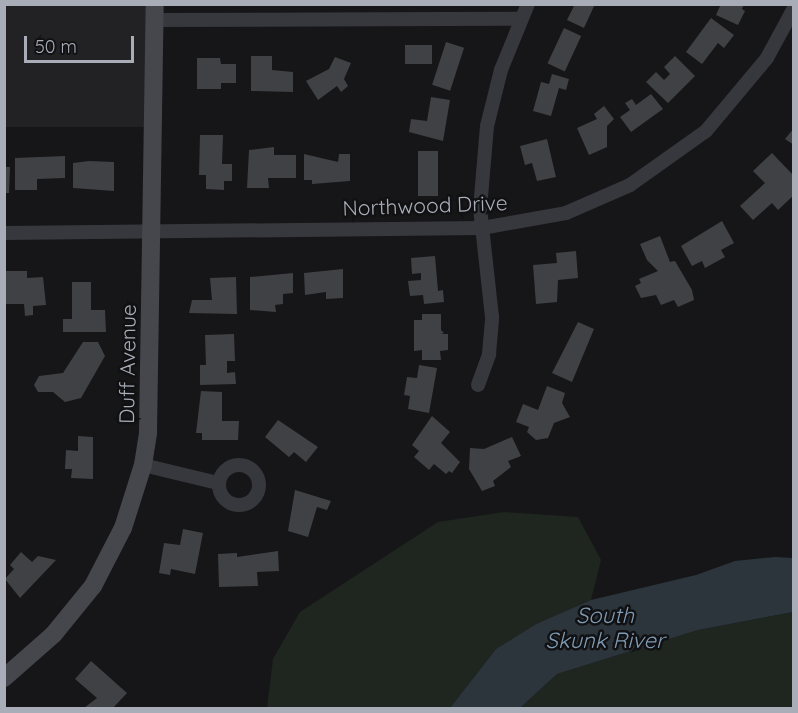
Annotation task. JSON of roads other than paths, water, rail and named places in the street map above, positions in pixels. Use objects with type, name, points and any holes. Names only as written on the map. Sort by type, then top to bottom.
[{"type":"main road","name":"Duff Avenue","points":[[4,678],[53,635],[93,586],[123,528],[143,465],[148,432],[155,12]]},
{"type":"street","points":[[478,385],[489,354],[492,317],[480,209],[487,126],[501,70],[528,4]]},
{"type":"street","name":"Northwood Drive","points":[[4,233],[482,228],[566,213],[630,185],[657,169],[706,131],[726,111],[767,58],[790,24],[794,8]]},
{"type":"street","points":[[155,12],[520,19]]},
{"type":"street","points":[[143,465],[218,483]]},
{"type":"water","name":"South Skunk River","points":[[775,557],[793,558],[793,612],[698,630],[557,674],[520,708],[450,708],[496,649],[536,624],[591,600],[696,575],[735,561]]}]
